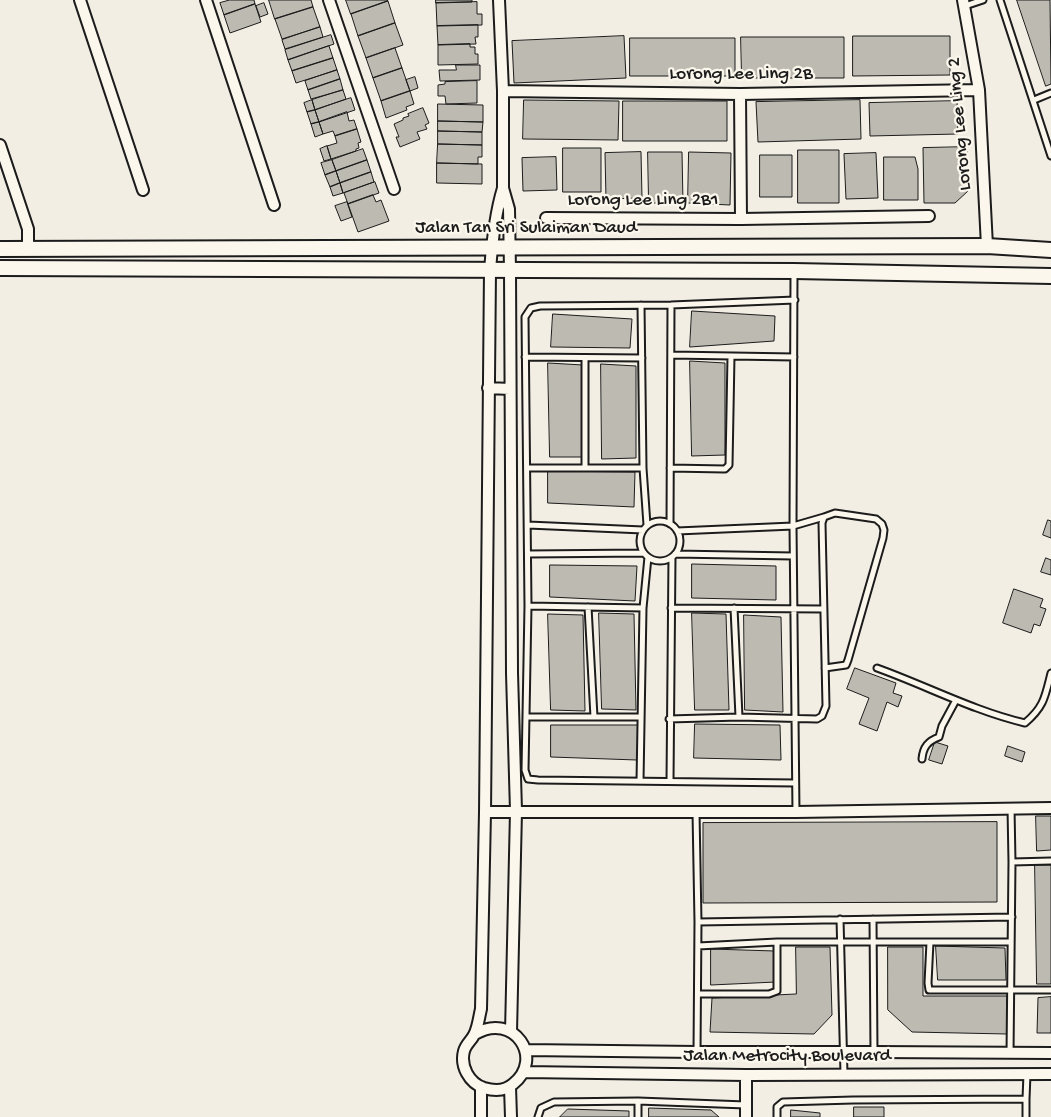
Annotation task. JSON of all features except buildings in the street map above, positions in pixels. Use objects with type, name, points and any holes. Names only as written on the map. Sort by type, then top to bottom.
[{"type":"main road","name":"Jalan Tan Sri Sulaiman Daud","points":[[0,249],[988,246],[1051,250]]},
{"type":"main road","points":[[0,268],[794,271],[1051,276]]},
{"type":"street","points":[[80,0],[143,190]]},
{"type":"street","points":[[206,0],[274,205]]},
{"type":"street","points":[[329,0],[394,189]]},
{"type":"street","points":[[499,0],[503,91],[503,188],[509,209],[510,247],[512,673],[516,811],[511,1032]]},
{"type":"street","name":"Lorong Lee Ling 2","points":[[964,3],[979,90],[988,246]]},
{"type":"street","name":"Lorong Lee Ling 2B","points":[[503,91],[740,94],[979,90]]},
{"type":"street","name":"Lorong Lee Ling 2B1","points":[[740,94],[740,219]]},
{"type":"street","points":[[0,145],[28,229],[28,249]]},
{"type":"street","points":[[475,1034],[481,1009],[485,812],[490,271],[491,248],[503,188]]},
{"type":"street","name":"Lorong Lee Ling 2B1","points":[[546,218],[740,219],[929,216]]},
{"type":"street","points":[[488,388],[510,389]]},
{"type":"street","points":[[485,812],[796,812],[1051,808]]},
{"type":"street","points":[[492,1027],[502,1028],[517,1037],[525,1050],[526,1061],[524,1072],[510,1087],[490,1090],[480,1087],[469,1077],[463,1062],[464,1052],[468,1042],[475,1034],[483,1029],[492,1027]]},
{"type":"street","name":"Jalan Metrocity Boulevard","points":[[525,1050],[1051,1053]]},
{"type":"street","name":"Jalan Metrocity Boulevard","points":[[524,1072],[746,1076],[1051,1074]]},
{"type":"street","points":[[746,1076],[746,1117]]},
{"type":"street","points":[[480,1087],[481,1117]]},
{"type":"street","points":[[510,1087],[510,1117]]},
{"type":"lane","points":[[964,3],[983,0]]},
{"type":"lane","points":[[1000,0],[1051,156]]},
{"type":"lane","points":[[1034,100],[1051,93]]},
{"type":"lane","points":[[794,271],[793,556],[794,783],[796,812]]},
{"type":"lane","points":[[794,783],[528,779],[525,770],[528,525],[525,317],[531,308],[540,306],[795,300]]},
{"type":"lane","points":[[670,524],[671,304]]},
{"type":"lane","points":[[640,781],[640,717],[646,555],[640,542],[645,527],[641,305]]},
{"type":"lane","points":[[671,355],[794,357]]},
{"type":"lane","points":[[670,468],[725,469],[729,465],[731,356]]},
{"type":"lane","points":[[525,357],[642,358]]},
{"type":"lane","points":[[585,358],[585,468]]},
{"type":"lane","points":[[510,411],[526,411]]},
{"type":"lane","points":[[526,468],[644,468]]},
{"type":"lane","points":[[677,531],[793,526],[835,513],[876,519],[882,524],[884,530],[848,660],[846,665],[825,668]]},
{"type":"lane","points":[[669,719],[817,720],[822,716],[826,706],[822,523],[824,517]]},
{"type":"lane","points":[[528,525],[645,527],[658,521],[670,524],[677,531],[680,543],[673,555],[671,608],[670,781]]},
{"type":"lane","points":[[528,554],[646,555],[660,561],[673,555],[793,556]]},
{"type":"lane","points":[[528,606],[643,608]]},
{"type":"lane","points":[[588,607],[594,717]]},
{"type":"lane","points":[[671,608],[824,609]]},
{"type":"lane","points":[[734,608],[739,718]]},
{"type":"lane","points":[[877,668],[916,682],[956,700],[1025,724],[1040,709],[1051,673]]},
{"type":"lane","points":[[512,673],[526,676]]},
{"type":"lane","points":[[922,759],[923,749],[932,739],[939,736],[942,726],[956,700]]},
{"type":"lane","points":[[526,717],[640,717]]},
{"type":"lane","points":[[1010,1054],[1011,808]]},
{"type":"lane","points":[[696,812],[698,922],[697,1052]]},
{"type":"lane","points":[[1012,862],[1051,861]]},
{"type":"lane","points":[[698,922],[1012,917]]},
{"type":"lane","points":[[840,919],[844,1074]]},
{"type":"lane","points":[[873,919],[874,1052]]},
{"type":"lane","points":[[698,946],[777,942],[1010,942]]},
{"type":"lane","points":[[698,994],[769,994],[777,991],[777,942]]},
{"type":"lane","points":[[930,942],[928,983],[930,990],[1051,990]]},
{"type":"lane","points":[[1026,1117],[1027,1074]]},
{"type":"lane","points":[[777,1117],[777,1108],[783,1102],[1026,1099]]},
{"type":"lane","points":[[538,1117],[541,1108],[554,1102],[638,1101],[746,1106]]},
{"type":"lane","points":[[638,1101],[638,1117]]}]
